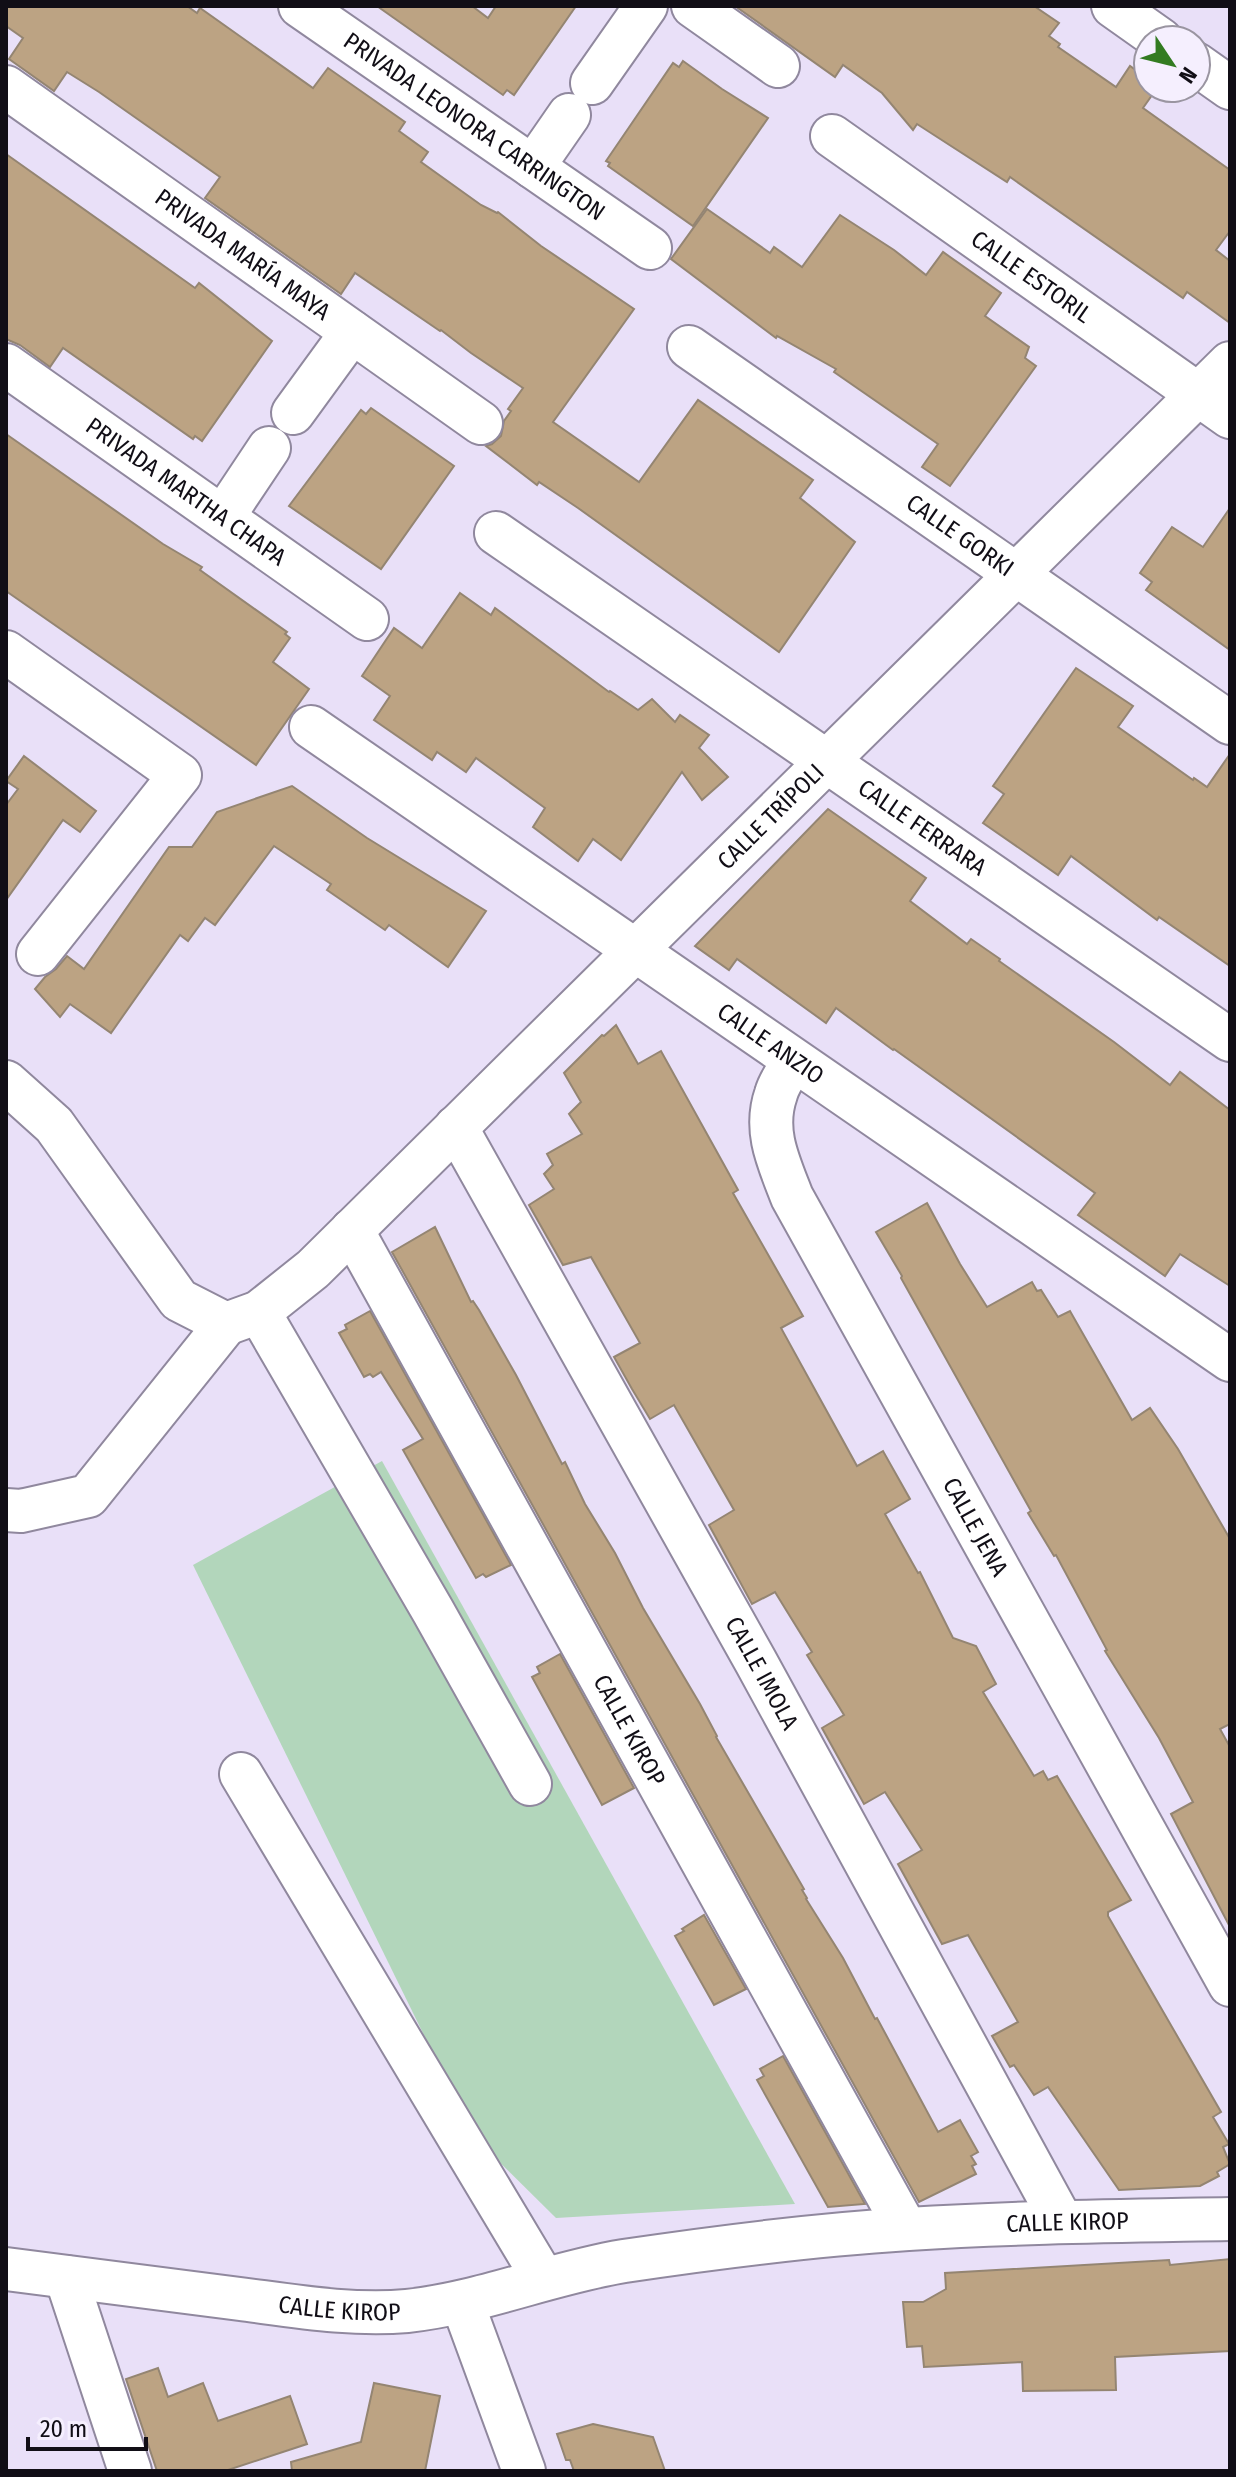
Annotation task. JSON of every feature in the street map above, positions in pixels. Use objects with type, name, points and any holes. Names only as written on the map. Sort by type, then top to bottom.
[{"type":"street","name":"PRIVADA LEONORA CARRINGTON","points":[[300,6],[650,248]]},
{"type":"street","points":[[533,167],[646,6]]},
{"type":"street","points":[[693,6],[778,66]]},
{"type":"street","points":[[1113,6],[1138,24]]},
{"type":"street","points":[[1212,75],[1230,88]]},
{"type":"street","name":"PRIVADA MARÍA MAYA","points":[[6,87],[481,423]]},
{"type":"street","name":"CALLE ESTORIL","points":[[832,136],[1214,406]]},
{"type":"street","points":[[293,413],[352,332]]},
{"type":"street","name":"CALLE GORKI","points":[[689,347],[1230,723]]},
{"type":"street","name":"CALLE TRÍPOLI","points":[[6,1510],[21,1511],[88,1496],[243,1318],[313,1269],[1016,574],[1214,406],[1230,363]]},
{"type":"street","name":"PRIVADA MARTHA CHAPA","points":[[6,365],[367,619]]},
{"type":"street","points":[[223,517],[269,448]]},
{"type":"street","name":"CALLE FERRARA","points":[[496,533],[1230,1040]]},
{"type":"street","points":[[6,652],[180,775],[38,954]]},
{"type":"street","name":"CALLE ANZIO","points":[[311,727],[1230,1360]]},
{"type":"street","name":"CALLE JENA","points":[[794,1061],[776,1091],[770,1120],[775,1153],[792,1197],[1230,1985]]},
{"type":"street","points":[[6,1082],[54,1125],[179,1300],[243,1318],[433,1611],[530,1784]]},
{"type":"street","name":"CALLE IMOLA","points":[[456,1127],[749,1648],[1062,2222]]},
{"type":"street","name":"CALLE KIROP","points":[[352,1230],[906,2229]]},
{"type":"street","points":[[241,1774],[543,2278]]},
{"type":"street","name":"CALLE KIROP","points":[[6,2269],[293,2305],[356,2311],[405,2311],[462,2302],[543,2278],[621,2262],[726,2247],[906,2229],[1230,2219]]},
{"type":"street","points":[[66,2277],[130,2471]]},
{"type":"street","points":[[462,2302],[524,2471]]},
{"type":"green space","points":[[382,1461],[795,2204],[556,2218],[474,2137],[193,1565]]},
{"type":"building","points":[[6,6],[187,6],[197,13],[200,8],[313,88],[328,68],[405,122],[399,131],[428,152],[421,162],[481,205],[498,212],[541,246],[634,309],[553,422],[639,482],[698,400],[813,480],[800,498],[855,542],[779,652],[578,508],[539,482],[537,485],[486,446],[501,436],[504,421],[511,411],[508,409],[523,388],[355,273],[341,294],[205,198],[220,177],[99,92],[67,72],[54,91],[9,59],[23,38],[6,26]]},
{"type":"building","points":[[377,6],[472,6],[488,18],[496,6],[576,6],[514,95],[507,90],[503,95]]},
{"type":"building","points":[[735,6],[1034,6],[1059,23],[1049,36],[1060,44],[1058,47],[1116,87],[1130,66],[1132,104],[1146,104],[1143,108],[1230,170],[1230,231],[1216,250],[1230,261],[1230,323],[1187,292],[1183,298],[1010,177],[1007,182],[917,124],[913,130],[882,93],[843,65],[835,77]]},
{"type":"building","points":[[683,61],[768,118],[693,226],[608,166],[610,163],[606,161],[673,63],[679,67]]},
{"type":"building","points":[[6,154],[195,288],[199,283],[272,341],[202,441],[195,436],[193,439],[63,348],[50,367],[20,345],[6,339]]},
{"type":"building","points":[[707,209],[770,253],[774,247],[802,267],[840,215],[926,275],[943,252],[1001,293],[985,316],[1029,347],[1025,358],[1036,366],[950,486],[922,467],[938,444],[834,372],[836,369],[776,338],[671,259]]},
{"type":"building","points":[[371,408],[454,466],[381,569],[289,506],[361,410],[366,414]]},
{"type":"building","points":[[6,434],[163,544],[202,567],[200,570],[287,632],[285,634],[290,638],[273,662],[309,689],[256,765],[6,591]]},
{"type":"building","points":[[1230,508],[1230,650],[1146,590],[1152,582],[1140,573],[1172,527],[1203,547]]},
{"type":"building","points":[[460,593],[491,615],[495,608],[638,710],[652,699],[675,722],[680,715],[709,735],[699,748],[728,777],[702,800],[682,772],[621,860],[593,839],[578,861],[533,827],[545,808],[476,758],[466,772],[437,752],[432,760],[374,720],[390,696],[362,676],[394,628],[422,648]]},
{"type":"building","points":[[1076,668],[1133,706],[1118,727],[1193,780],[1207,787],[1230,754],[1230,966],[1159,917],[1157,920],[1071,856],[1058,875],[983,823],[1004,794],[993,786]]},
{"type":"building","points":[[24,756],[96,811],[80,832],[63,820],[6,900],[6,805],[18,789],[6,781]]},
{"type":"building","points":[[292,786],[367,838],[486,911],[448,967],[389,925],[385,930],[327,890],[331,884],[274,846],[215,925],[205,918],[188,941],[180,935],[111,1033],[70,1004],[60,1017],[35,989],[67,956],[84,969],[169,847],[192,847],[217,812]]},
{"type":"building","points":[[828,809],[926,878],[910,901],[967,944],[971,939],[1000,959],[1170,1085],[1180,1072],[1230,1110],[1230,1286],[1180,1254],[1165,1276],[1078,1215],[1095,1193],[836,1008],[826,1023],[737,959],[729,970],[695,946]]},
{"type":"building","points":[[616,1025],[638,1064],[661,1051],[738,1190],[733,1193],[803,1316],[781,1328],[857,1466],[883,1451],[910,1499],[885,1514],[920,1572],[953,1638],[976,1646],[996,1684],[983,1692],[1034,1776],[1043,1771],[1048,1780],[1057,1776],[1131,1900],[1108,1912],[1108,1916],[1221,2112],[1213,2117],[1229,2144],[1223,2147],[1230,2164],[1217,2172],[1219,2176],[1200,2186],[1119,2190],[1048,2087],[1034,2095],[1014,2065],[1010,2067],[992,2036],[1018,2022],[968,1935],[942,1944],[898,1864],[922,1850],[885,1792],[864,1804],[822,1728],[844,1715],[807,1655],[812,1652],[775,1592],[752,1604],[709,1525],[734,1510],[674,1405],[650,1419],[632,1389],[614,1357],[640,1343],[591,1257],[563,1265],[529,1205],[554,1189],[544,1174],[553,1165],[547,1154],[582,1134],[569,1114],[581,1102],[564,1073]]},
{"type":"building","points":[[927,1203],[987,1307],[1032,1282],[1037,1291],[1041,1290],[1058,1317],[1070,1311],[1132,1420],[1150,1408],[1178,1449],[1230,1539],[1230,1724],[1220,1729],[1230,1747],[1230,1927],[1171,1814],[1193,1802],[1159,1738],[1105,1651],[1056,1555],[1028,1513],[1031,1511],[876,1232]]},
{"type":"building","points":[[435,1227],[471,1302],[479,1310],[516,1375],[562,1464],[565,1462],[585,1504],[804,1889],[806,1899],[877,2018],[938,2132],[960,2120],[978,2152],[971,2156],[976,2164],[972,2166],[976,2174],[919,2202],[392,1252]]},
{"type":"building","points":[[370,1311],[511,1565],[486,1577],[483,1574],[476,1578],[403,1450],[423,1439],[381,1372],[373,1377],[370,1374],[364,1377],[339,1333],[347,1329],[345,1325]]},
{"type":"building","points":[[560,1654],[634,1788],[602,1805],[532,1677],[540,1673],[537,1667]]},
{"type":"building","points":[[704,1915],[746,1989],[714,2005],[675,1936]]},
{"type":"building","points":[[783,2056],[865,2204],[828,2207],[757,2080],[764,2076],[760,2069]]},
{"type":"building","points":[[1230,2259],[1230,2351],[1115,2357],[1116,2390],[1023,2391],[1022,2362],[924,2367],[922,2346],[907,2347],[903,2302],[923,2302],[946,2289],[945,2273],[1169,2260],[1170,2265]]},
{"type":"building","points":[[158,2368],[168,2397],[203,2383],[218,2421],[290,2396],[307,2444],[225,2471],[157,2471],[126,2379]]},
{"type":"building","points":[[374,2383],[440,2396],[425,2471],[292,2471],[291,2462],[361,2442]]},
{"type":"building","points":[[593,2424],[653,2437],[665,2471],[574,2471],[570,2460],[566,2460],[557,2434]]}]
